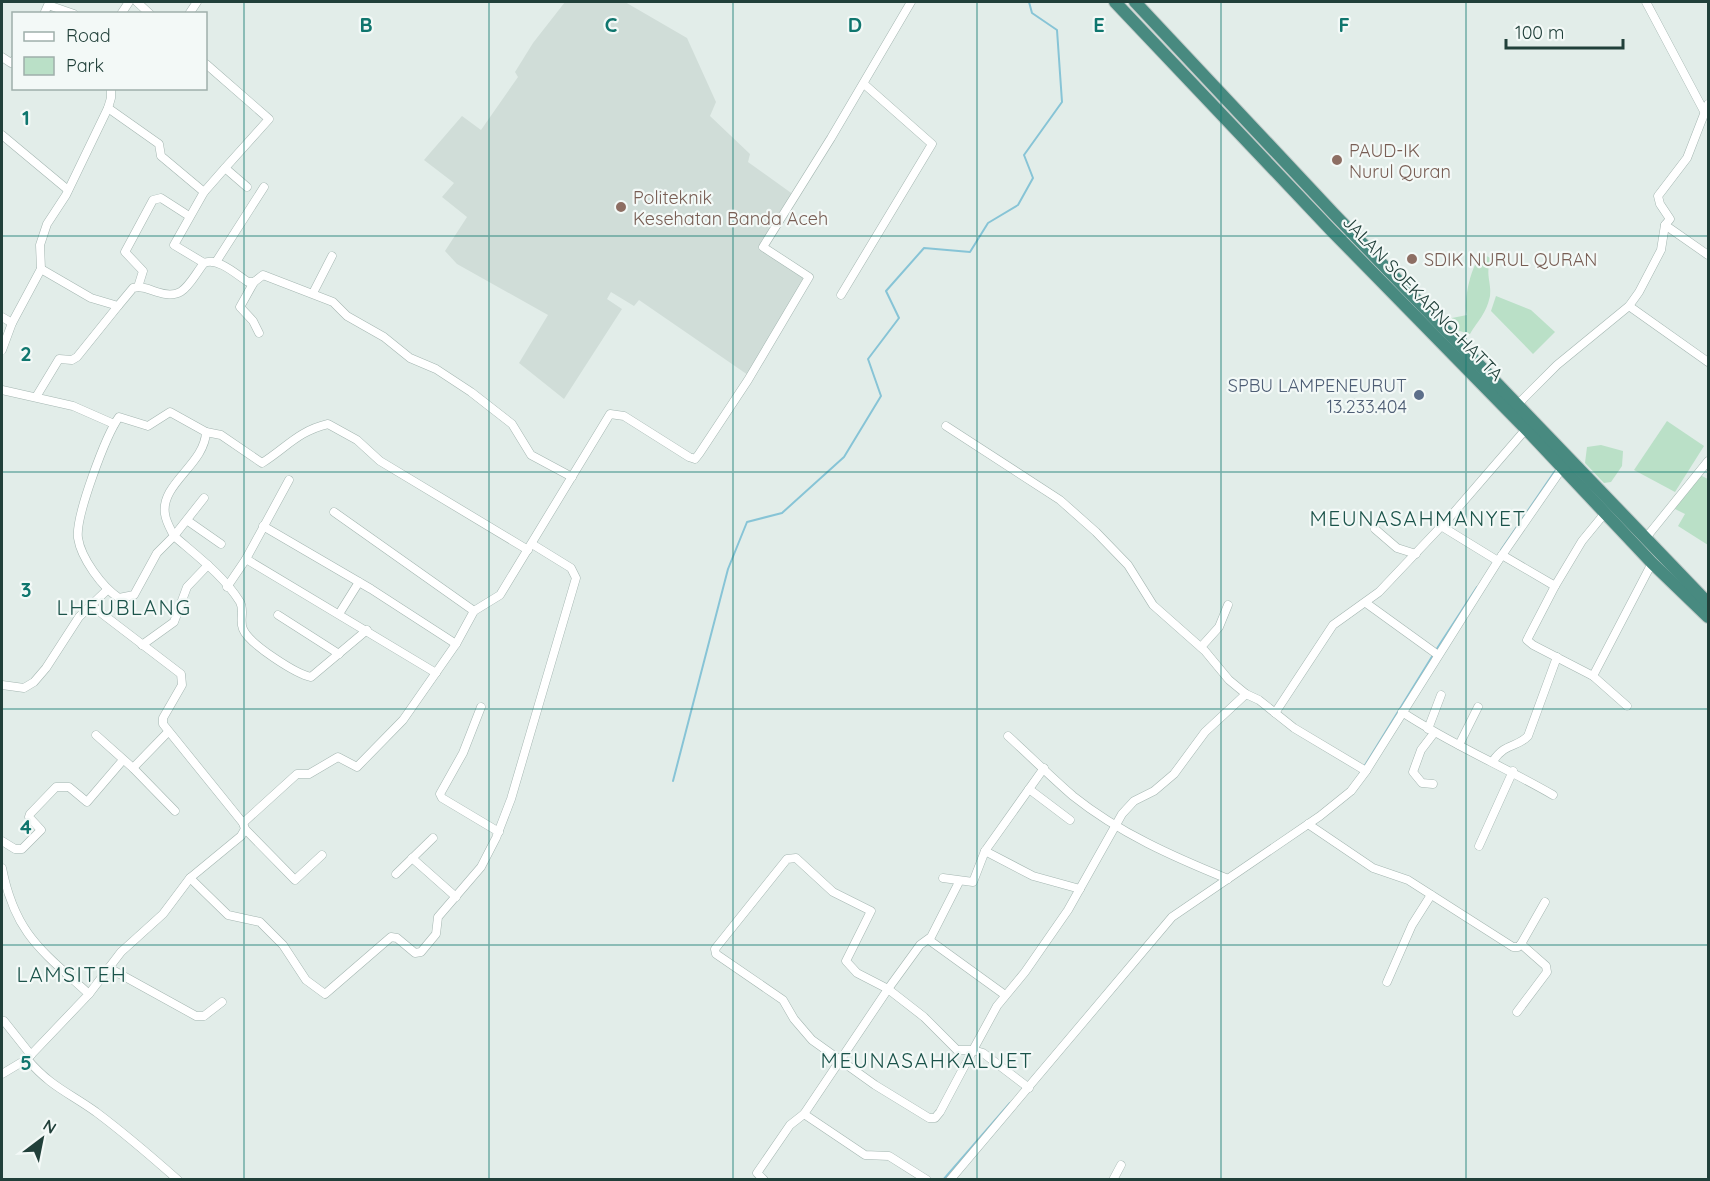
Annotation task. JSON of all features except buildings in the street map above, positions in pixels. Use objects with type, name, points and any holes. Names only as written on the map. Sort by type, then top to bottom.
[{"type":"highway","name":"JALAN SOEKARNO-HATTA","points":[[1115,2],[1361,261],[1526,429],[1557,454],[1708,603]]},
{"type":"highway","name":"JALAN SOEKARNO-HATTA","points":[[1135,2],[1518,404],[1557,454],[1563,467],[1652,563],[1708,617]]},
{"type":"highway","points":[[1361,261],[1371,251]]},
{"type":"street","points":[[2,1074],[29,1057],[89,994],[124,948],[163,914],[190,878],[241,836],[244,826],[297,774],[309,774],[338,757],[357,767],[403,720],[456,644],[474,611],[500,595],[610,414],[624,416],[695,459],[748,380],[809,277],[763,248],[864,84],[911,2]]},
{"type":"street","points":[[1646,2],[1705,113]]},
{"type":"street","points":[[49,3],[69,12]]},
{"type":"street","points":[[207,64],[269,119],[204,192],[174,245],[175,248],[204,263],[216,262],[248,282],[254,282]]},
{"type":"street","points":[[841,295],[932,144],[864,84]]},
{"type":"street","points":[[2,350],[12,323],[41,268],[40,245],[43,234],[68,190],[108,108],[111,90]]},
{"type":"street","points":[[1518,404],[1557,365],[1629,306],[1639,292],[1661,250],[1665,225],[1670,219],[1660,204],[1658,196],[1687,158],[1708,104]]},
{"type":"street","points":[[108,108],[159,144],[161,156],[204,192]]},
{"type":"street","points":[[2,135],[68,190]]},
{"type":"street","points":[[225,168],[247,187]]},
{"type":"street","points":[[216,262],[264,187]]},
{"type":"street","points":[[138,287],[143,271],[125,252],[153,200],[161,198],[189,216]]},
{"type":"street","points":[[1665,225],[1708,255]]},
{"type":"street","points":[[313,293],[332,255]]},
{"type":"street","points":[[36,397],[58,359],[72,360],[77,357],[133,288],[138,287],[171,297],[185,288],[204,263]]},
{"type":"street","points":[[41,268],[91,298],[118,306]]},
{"type":"street","points":[[259,333],[253,321],[240,307],[254,282],[263,275],[333,302],[347,316],[376,330],[410,358],[436,369],[471,392],[512,424],[531,454],[572,477]]},
{"type":"street","points":[[1629,306],[1708,362]]},
{"type":"street","points":[[2,317],[12,323]]},
{"type":"street","points":[[2,390],[73,406],[114,424]]},
{"type":"street","points":[[190,878],[228,915],[260,922],[283,945],[306,980],[325,994],[391,937],[397,938],[415,953],[421,952],[436,934],[438,917],[481,867],[499,832],[511,799],[576,578],[571,568],[380,461],[357,440],[328,424],[314,427],[289,441],[262,463],[221,435],[206,432],[172,412],[150,426],[121,417],[114,424],[81,514],[78,536],[80,547],[107,590],[121,598],[134,595],[157,553],[188,521],[204,498]]},
{"type":"street","points":[[946,426],[1060,500],[1128,565],[1153,605],[1201,647],[1229,680],[1246,694],[1294,728],[1363,769]]},
{"type":"street","points":[[1275,713],[1333,625],[1366,603],[1416,555],[1526,429]]},
{"type":"street","points":[[206,432],[201,454],[182,474],[165,508],[165,515],[174,536],[208,565],[241,603],[241,622],[246,634],[287,665],[311,677],[367,630]]},
{"type":"street","points":[[1645,539],[1708,461]]},
{"type":"street","points":[[950,1179],[1161,928],[1200,897],[1308,824],[1351,790],[1402,712],[1434,653],[1497,558],[1563,467]]},
{"type":"street","points":[[227,587],[246,559],[289,480]]},
{"type":"street","points":[[334,512],[474,611]]},
{"type":"street","points":[[1605,513],[1582,541],[1527,640],[1593,676],[1628,706]]},
{"type":"street","points":[[188,521],[221,544]]},
{"type":"street","points":[[263,526],[359,582],[456,644]]},
{"type":"street","points":[[1441,526],[1497,558],[1555,586]]},
{"type":"street","points":[[1375,529],[1397,548],[1416,555]]},
{"type":"street","points":[[246,559],[436,673]]},
{"type":"street","points":[[1593,676],[1652,563]]},
{"type":"street","points":[[142,645],[174,622],[187,587],[208,565]]},
{"type":"street","points":[[339,614],[359,582]]},
{"type":"street","points":[[2,686],[24,688],[34,682],[46,668],[79,617],[107,590]]},
{"type":"street","points":[[1366,603],[1434,653]]},
{"type":"street","points":[[1201,647],[1220,627],[1228,605]]},
{"type":"street","points":[[92,606],[177,671],[182,678],[182,685],[164,718],[168,732],[244,826],[295,880],[322,855]]},
{"type":"street","points":[[278,615],[339,654]]},
{"type":"street","points":[[1493,760],[1503,748],[1523,741],[1528,736],[1557,657]]},
{"type":"street","points":[[1027,1085],[983,1053],[973,1050],[962,1052],[953,1047],[924,1017],[888,989],[857,973],[846,961],[870,910],[833,892],[796,858],[787,859],[745,908],[715,950],[716,954],[783,1000],[794,1020],[812,1040],[875,1085],[932,1119],[940,1112],[973,1050],[1005,995],[1025,972],[1080,889],[1115,824],[1128,806],[1174,774],[1205,732],[1246,694]]},
{"type":"street","points":[[1433,784],[1422,783],[1413,771],[1431,731],[1441,695]]},
{"type":"street","points":[[481,706],[463,753],[440,794],[442,798],[499,832]]},
{"type":"street","points":[[1459,745],[1478,707]]},
{"type":"street","points":[[1402,712],[1431,731],[1493,760],[1553,795]]},
{"type":"street","points":[[133,768],[168,732]]},
{"type":"street","points":[[96,735],[133,768],[175,811]]},
{"type":"street","points":[[1008,736],[1073,795],[1115,824],[1170,855],[1228,879]]},
{"type":"street","points":[[2,841],[15,849],[22,849],[41,830],[29,817],[30,814],[56,787],[69,787],[87,802],[123,760]]},
{"type":"street","points":[[944,878],[959,882],[973,882],[985,851],[1044,768]]},
{"type":"street","points":[[1479,846],[1513,771]]},
{"type":"street","points":[[1029,789],[1070,820]]},
{"type":"street","points":[[1308,824],[1373,868],[1403,878],[1513,947],[1521,944],[1545,902]]},
{"type":"street","points":[[396,874],[433,838]]},
{"type":"street","points":[[985,851],[1033,876],[1080,889]]},
{"type":"street","points":[[412,858],[456,897]]},
{"type":"street","points":[[2,868],[7,895],[17,920],[39,949],[89,994]]},
{"type":"street","points":[[764,1179],[757,1173],[790,1125],[804,1114],[920,945],[929,940],[959,882]]},
{"type":"street","points":[[1387,982],[1412,925],[1431,895]]},
{"type":"street","points":[[929,940],[1005,995]]},
{"type":"street","points":[[1518,1012],[1547,972],[1546,966],[1521,944]]},
{"type":"street","points":[[110,969],[196,1016],[204,1016],[222,1002]]},
{"type":"street","points":[[4,1021],[29,1057],[61,1092],[100,1115],[178,1179]]},
{"type":"street","points":[[804,1114],[865,1155],[889,1156],[927,1179]]},
{"type":"street","points":[[1113,1179],[1121,1164]]},
{"type":"shaded area","name":"Politeknik Kesehatan Banda Aceh","points":[[565,2],[625,2],[687,38],[716,102],[710,116],[750,154],[748,162],[794,195],[761,250],[810,280],[748,375],[639,300],[634,306],[611,292],[607,299],[622,309],[564,399],[519,363],[548,315],[457,264],[445,251],[467,217],[442,197],[454,183],[424,160],[462,116],[481,130],[518,77],[515,72],[533,43]]},
{"type":"green space","points":[[1483,254],[1492,259],[1488,273],[1490,296],[1484,312],[1470,334],[1456,330],[1452,318],[1467,315],[1466,301],[1469,283],[1475,265]]},
{"type":"green space","points":[[1496,296],[1531,310],[1555,332],[1533,354],[1491,311]]},
{"type":"green space","points":[[1667,421],[1704,446],[1675,492],[1634,470]]},
{"type":"green space","points":[[1601,445],[1623,451],[1622,466],[1611,482],[1604,483],[1585,463],[1587,447]]},
{"type":"green space","points":[[1698,474],[1708,479],[1708,545],[1678,526],[1685,514],[1671,507]]},
{"type":"waterway","points":[[673,781],[728,569],[747,522],[782,513],[844,457],[881,396],[868,359],[899,318],[886,291],[924,248],[970,252],[988,223],[1018,205],[1033,178],[1024,155],[1062,102],[1057,30],[1032,13],[1029,2]]},
{"type":"waterway","points":[[1501,550],[1555,471]]},
{"type":"waterway","points":[[1436,650],[1477,587]]},
{"type":"waterway","points":[[1359,775],[1433,655]]},
{"type":"waterway","points":[[943,1180],[1010,1103]]},
{"type":"place","name":"PAUD-IK Nurul Quran","points":[[1337,160]]},
{"type":"place","name":"Politeknik Kesehatan Banda Aceh","points":[[621,207]]},
{"type":"place","name":"SDIK NURUL QURAN","points":[[1412,259]]},
{"type":"place","name":"SPBU LAMPENEURUT 13.233.404","points":[[1419,395]]},
{"type":"district","name":"MEUNASAHMANYET","points":[[1418,518]]},
{"type":"district","name":"LHEUBLANG","points":[[124,607]]},
{"type":"district","name":"LAMSITEH","points":[[72,974]]},
{"type":"district","name":"MEUNASAHKALUET","points":[[927,1060]]}]
